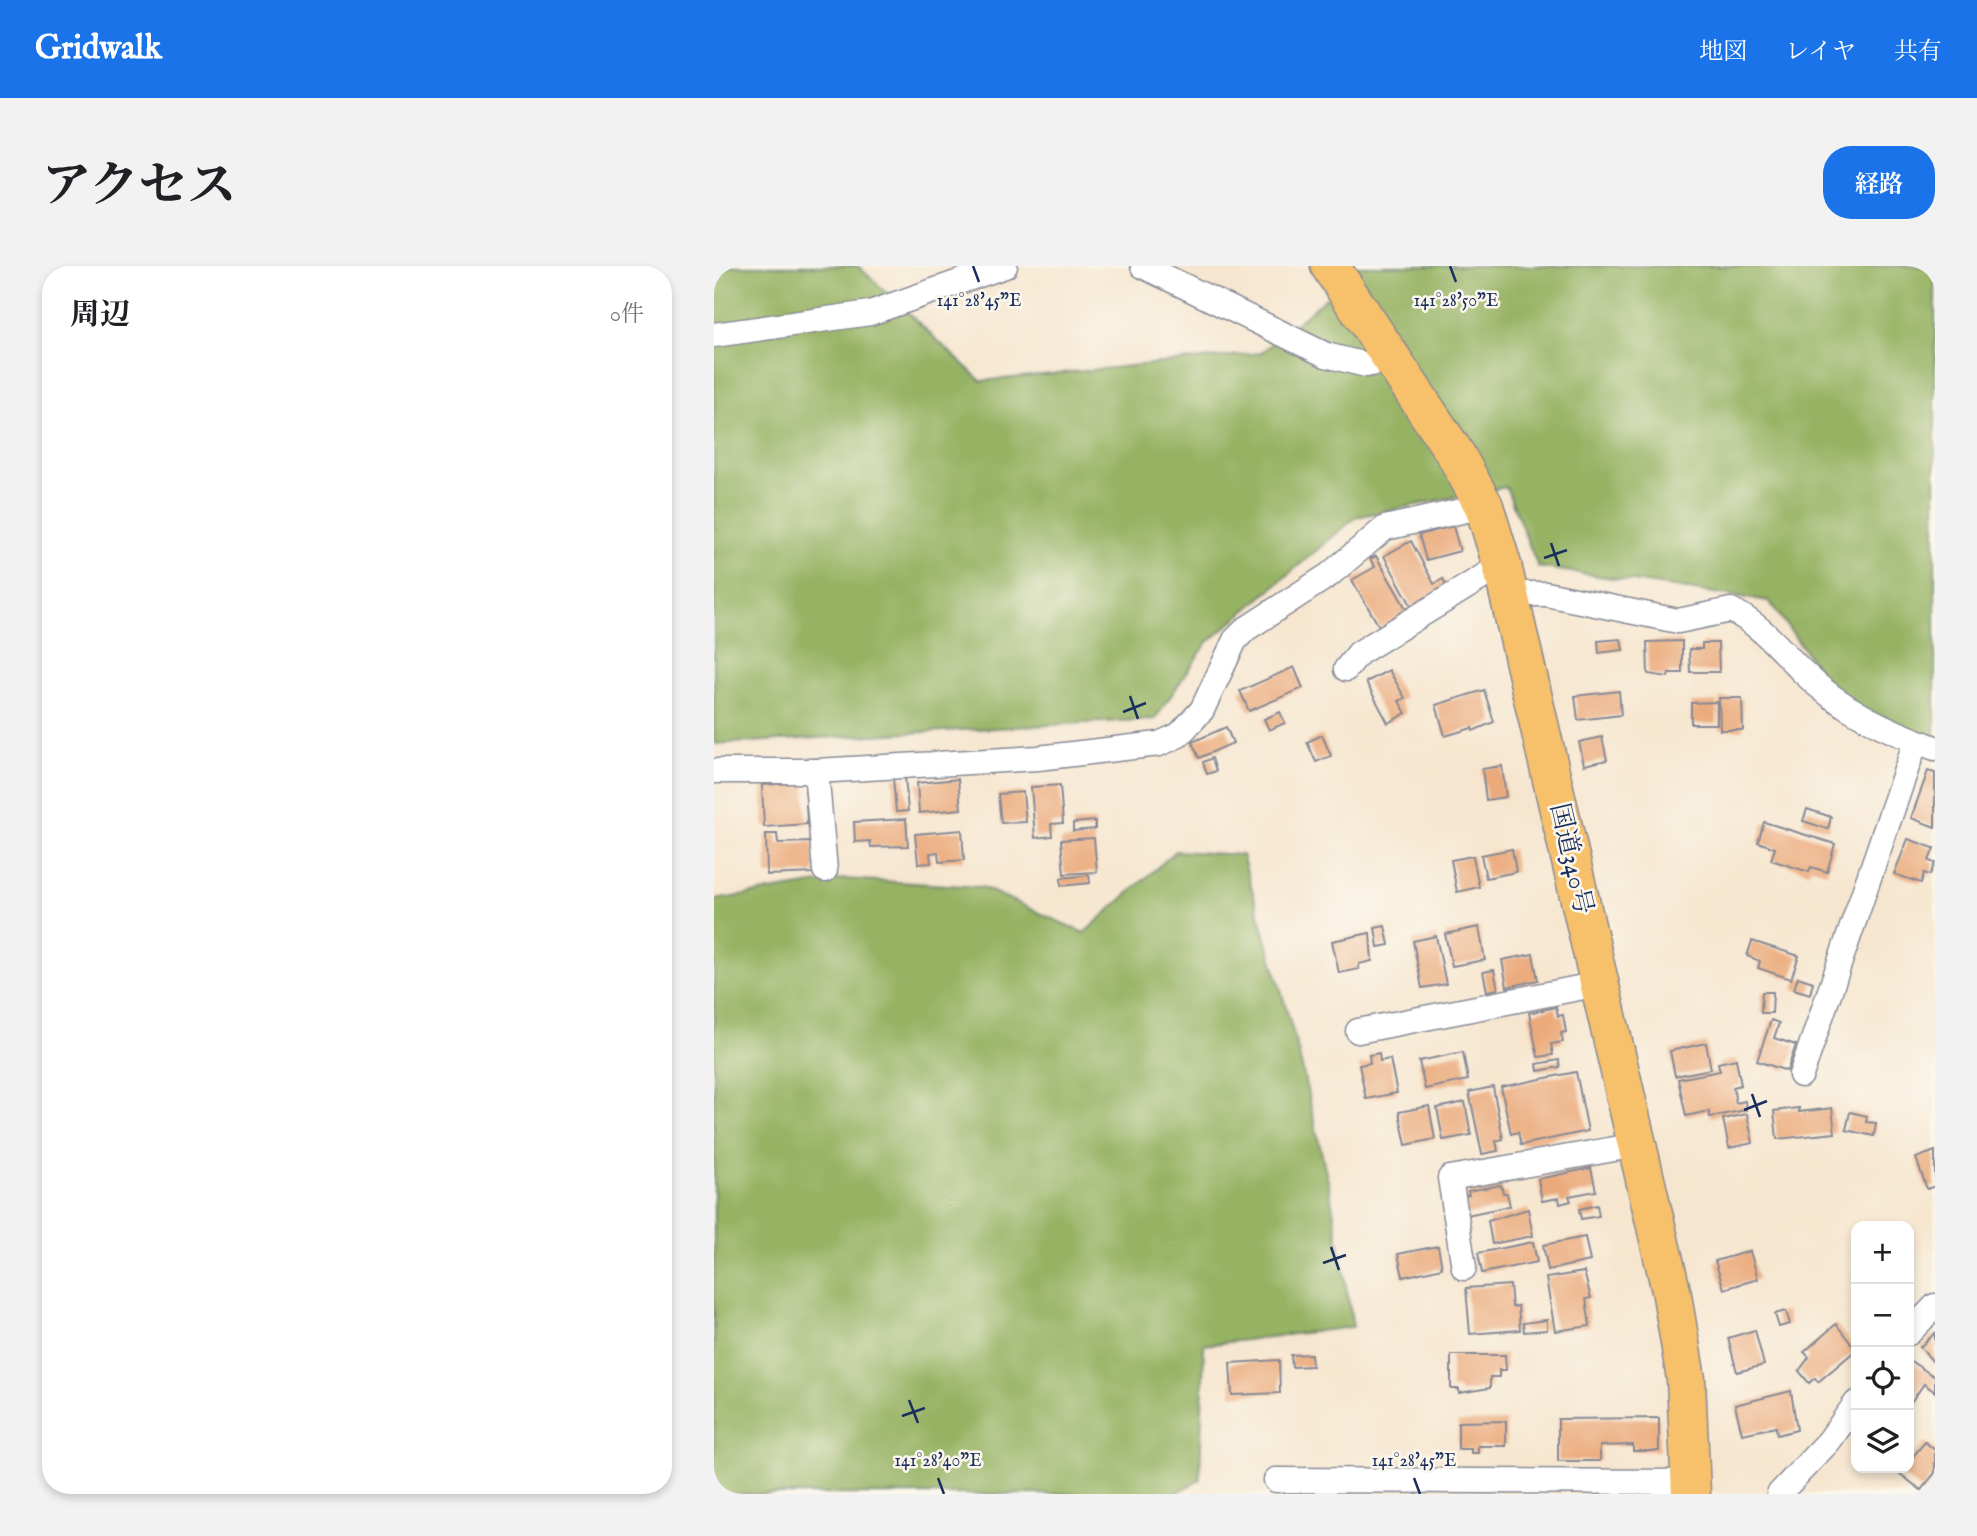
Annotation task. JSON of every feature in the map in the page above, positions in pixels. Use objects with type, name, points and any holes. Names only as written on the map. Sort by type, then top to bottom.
[{"type":"highway","name":"国道340号","points":[[1330,266],[1456,455],[1483,506],[1506,579],[1678,1331],[1686,1379],[1690,1488]]},
{"type":"street","points":[[714,335],[870,313],[1005,266]]},
{"type":"street","points":[[1143,266],[1326,355],[1366,365],[1393,359]]},
{"type":"street","points":[[714,771],[816,771],[1038,758],[1159,744],[1179,735],[1202,710],[1235,640],[1246,629],[1329,575],[1385,528],[1483,506]]},
{"type":"street","points":[[1346,669],[1359,653],[1506,579],[1546,594],[1678,621],[1731,610],[1763,629],[1805,675],[1849,709],[1926,744],[1801,1075]]},
{"type":"street","points":[[816,771],[825,870]]},
{"type":"street","points":[[1358,1031],[1599,984]]},
{"type":"street","points":[[1464,1268],[1450,1178],[1637,1144]]},
{"type":"street","points":[[1914,1328],[1935,1306]]},
{"type":"street","points":[[1779,1494],[1829,1441],[1852,1410]]},
{"type":"street","points":[[1276,1480],[1690,1488]]},
{"type":"green space","points":[[714,266],[858,266],[981,381],[1261,353],[1346,281],[1341,266],[1935,266],[1935,754],[1857,723],[1769,601],[1538,567],[1506,487],[1356,517],[1207,643],[1155,719],[714,744]]},
{"type":"green space","points":[[1176,851],[1242,855],[1297,1046],[1329,1186],[1353,1327],[1204,1345],[1200,1480],[1173,1494],[714,1494],[714,900],[845,879],[982,887],[1084,933]]},
{"type":"building","points":[[1453,526],[1460,551],[1426,560],[1419,535]]},
{"type":"building","points":[[1411,541],[1434,584],[1443,579],[1447,587],[1412,607],[1384,556]]},
{"type":"building","points":[[1376,556],[1408,612],[1380,628],[1352,580],[1375,567],[1370,559]]},
{"type":"building","points":[[1621,639],[1623,650],[1599,653],[1598,641]]},
{"type":"building","points":[[1682,641],[1682,673],[1669,673],[1668,677],[1648,674],[1647,642]]},
{"type":"building","points":[[1702,643],[1718,643],[1719,672],[1690,672],[1689,649],[1702,649]]},
{"type":"building","points":[[1294,667],[1303,688],[1249,711],[1240,691]]},
{"type":"building","points":[[1389,670],[1405,698],[1399,701],[1406,713],[1388,723],[1366,682]]},
{"type":"building","points":[[1484,690],[1494,722],[1473,731],[1472,728],[1445,736],[1436,705]]},
{"type":"building","points":[[1619,691],[1621,715],[1578,720],[1575,696]]},
{"type":"building","points":[[1719,698],[1742,698],[1743,730],[1720,730]]},
{"type":"building","points":[[1717,702],[1717,724],[1691,724],[1691,703]]},
{"type":"building","points":[[1280,712],[1285,723],[1269,730],[1264,719]]},
{"type":"building","points":[[1226,727],[1233,743],[1199,758],[1192,742]]},
{"type":"building","points":[[1322,735],[1331,756],[1316,762],[1307,742]]},
{"type":"building","points":[[1602,737],[1607,760],[1584,765],[1579,742]]},
{"type":"building","points":[[1212,758],[1216,771],[1207,774],[1203,762]]},
{"type":"building","points":[[1502,766],[1506,797],[1486,800],[1482,769]]},
{"type":"building","points":[[1928,771],[1935,773],[1935,827],[1911,818]]},
{"type":"building","points":[[905,777],[908,811],[896,812],[893,778]]},
{"type":"building","points":[[958,779],[961,809],[919,813],[917,783]]},
{"type":"building","points":[[805,782],[807,824],[764,827],[762,785]]},
{"type":"building","points":[[1060,785],[1063,823],[1051,824],[1052,836],[1035,838],[1031,787]]},
{"type":"building","points":[[1023,792],[1026,822],[1001,823],[998,794]]},
{"type":"building","points":[[1807,809],[1831,817],[1828,829],[1803,821]]},
{"type":"building","points":[[906,819],[908,846],[871,847],[870,841],[855,842],[854,822]]},
{"type":"building","points":[[1095,821],[1095,829],[1073,831],[1073,823]]},
{"type":"building","points":[[1764,822],[1835,844],[1827,872],[1811,867],[1809,872],[1771,860],[1775,848],[1758,842]]},
{"type":"building","points":[[962,830],[964,860],[939,862],[938,852],[930,853],[931,863],[918,864],[915,834]]},
{"type":"building","points":[[766,834],[777,834],[778,843],[813,842],[815,873],[767,875]]},
{"type":"building","points":[[1094,838],[1097,872],[1064,874],[1061,840]]},
{"type":"building","points":[[1908,839],[1934,848],[1929,861],[1935,863],[1930,875],[1924,873],[1921,883],[1894,874]]},
{"type":"building","points":[[1512,849],[1516,872],[1486,878],[1481,855]]},
{"type":"building","points":[[1473,856],[1479,887],[1457,892],[1451,860]]},
{"type":"building","points":[[1089,875],[1090,883],[1061,886],[1061,878]]},
{"type":"building","points":[[1385,926],[1389,945],[1378,947],[1375,928]]},
{"type":"building","points":[[1479,927],[1485,960],[1452,966],[1445,934]]},
{"type":"building","points":[[1370,933],[1372,961],[1359,964],[1359,969],[1339,973],[1332,941]]},
{"type":"building","points":[[1436,936],[1446,984],[1422,988],[1413,941]]},
{"type":"building","points":[[1752,941],[1799,956],[1791,979],[1758,968],[1760,961],[1747,956]]},
{"type":"building","points":[[1533,954],[1538,980],[1507,987],[1502,960]]},
{"type":"building","points":[[1494,970],[1498,989],[1487,991],[1483,972]]},
{"type":"building","points":[[1798,977],[1813,982],[1810,994],[1794,989]]},
{"type":"building","points":[[1762,992],[1773,992],[1772,1013],[1761,1013]]},
{"type":"building","points":[[1556,1007],[1558,1016],[1563,1015],[1566,1032],[1561,1033],[1563,1042],[1551,1044],[1553,1055],[1538,1057],[1529,1013]]},
{"type":"building","points":[[1771,1020],[1779,1023],[1774,1038],[1796,1045],[1787,1071],[1757,1061]]},
{"type":"building","points":[[1706,1043],[1711,1069],[1675,1076],[1670,1051]]},
{"type":"building","points":[[1463,1052],[1468,1080],[1425,1089],[1419,1061]]},
{"type":"building","points":[[1379,1053],[1380,1061],[1390,1059],[1397,1093],[1366,1099],[1359,1065],[1370,1063],[1369,1055]]},
{"type":"building","points":[[1736,1059],[1741,1085],[1733,1087],[1736,1103],[1745,1101],[1746,1110],[1710,1117],[1709,1111],[1686,1116],[1678,1079],[1720,1071],[1718,1063]]},
{"type":"building","points":[[1559,1060],[1560,1067],[1538,1071],[1537,1064]]},
{"type":"building","points":[[1576,1072],[1588,1131],[1521,1145],[1518,1132],[1511,1134],[1501,1087]]},
{"type":"building","points":[[1493,1087],[1503,1139],[1496,1141],[1498,1151],[1482,1154],[1469,1092]]},
{"type":"building","points":[[1465,1102],[1471,1135],[1443,1140],[1437,1108]]},
{"type":"building","points":[[1429,1106],[1435,1139],[1406,1145],[1399,1112]]},
{"type":"building","points":[[1799,1108],[1799,1112],[1832,1108],[1835,1133],[1777,1139],[1774,1111]]},
{"type":"building","points":[[1850,1112],[1867,1116],[1866,1122],[1876,1123],[1874,1136],[1846,1130]]},
{"type":"building","points":[[1747,1114],[1753,1143],[1729,1148],[1723,1119]]},
{"type":"building","points":[[1935,1151],[1935,1186],[1927,1189],[1916,1158]]},
{"type":"building","points":[[1591,1168],[1596,1191],[1569,1196],[1571,1201],[1560,1204],[1559,1198],[1542,1201],[1538,1179]]},
{"type":"building","points":[[1501,1185],[1503,1193],[1507,1193],[1510,1206],[1467,1215],[1463,1196],[1469,1195],[1468,1191]]},
{"type":"building","points":[[1597,1205],[1599,1216],[1581,1219],[1579,1209]]},
{"type":"building","points":[[1528,1209],[1533,1236],[1492,1244],[1488,1221]]},
{"type":"building","points":[[1585,1237],[1590,1261],[1548,1270],[1543,1245]]},
{"type":"building","points":[[1533,1242],[1537,1262],[1482,1273],[1478,1253]]},
{"type":"building","points":[[1438,1246],[1442,1268],[1403,1277],[1398,1254]]},
{"type":"building","points":[[1750,1251],[1758,1279],[1724,1289],[1715,1261]]},
{"type":"building","points":[[1584,1272],[1591,1298],[1586,1299],[1590,1326],[1555,1331],[1546,1278]]},
{"type":"building","points":[[1510,1285],[1512,1307],[1518,1306],[1520,1330],[1470,1334],[1466,1288]]},
{"type":"building","points":[[1786,1311],[1790,1324],[1779,1327],[1775,1314]]},
{"type":"building","points":[[1547,1320],[1547,1330],[1524,1332],[1523,1323]]},
{"type":"building","points":[[1836,1324],[1851,1344],[1851,1354],[1818,1382],[1815,1378],[1809,1383],[1799,1371],[1809,1357],[1804,1352]]},
{"type":"building","points":[[1755,1330],[1764,1365],[1737,1372],[1728,1338]]},
{"type":"building","points":[[1935,1333],[1935,1364],[1920,1347]]},
{"type":"building","points":[[1311,1354],[1312,1366],[1292,1367],[1291,1355]]},
{"type":"building","points":[[1451,1355],[1505,1355],[1506,1370],[1499,1370],[1499,1377],[1490,1377],[1490,1388],[1459,1393],[1459,1389],[1451,1389]]},
{"type":"building","points":[[1279,1360],[1280,1393],[1232,1395],[1230,1363]]},
{"type":"building","points":[[1914,1363],[1935,1377],[1935,1392],[1924,1384],[1914,1398]]},
{"type":"building","points":[[1791,1391],[1797,1430],[1777,1435],[1776,1427],[1742,1434],[1735,1405]]},
{"type":"building","points":[[1659,1418],[1659,1451],[1633,1451],[1633,1445],[1600,1446],[1600,1461],[1558,1461],[1558,1419]]},
{"type":"building","points":[[1506,1421],[1506,1446],[1478,1446],[1478,1453],[1471,1453],[1471,1449],[1458,1449],[1458,1422]]},
{"type":"building","points":[[1925,1442],[1935,1450],[1935,1473],[1921,1490],[1899,1473],[1914,1473],[1914,1455]]}]
